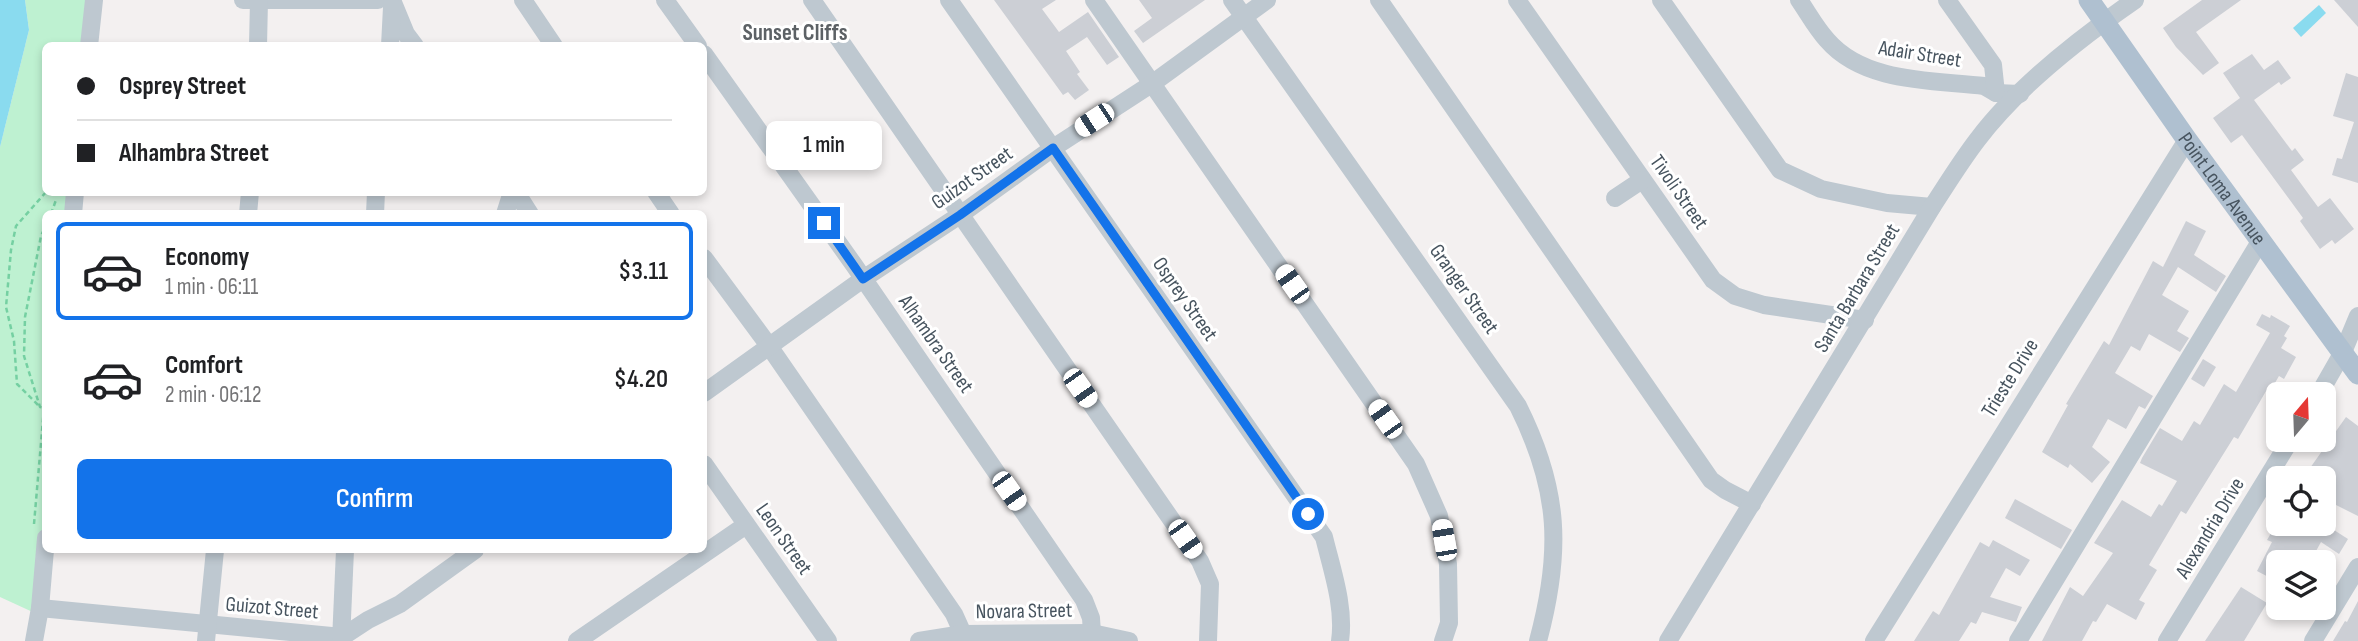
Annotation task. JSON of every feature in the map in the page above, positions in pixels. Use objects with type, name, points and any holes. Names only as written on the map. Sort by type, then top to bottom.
[{"type":"main road","name":"Point Loma Avenue","points":[[2089,0],[2187,140],[2358,374]]},
{"type":"street","points":[[89,42],[94,0]]},
{"type":"street","points":[[243,0],[377,0]]},
{"type":"street","points":[[258,42],[259,0]]},
{"type":"street","points":[[390,42],[392,0]]},
{"type":"street","points":[[392,0],[412,42]]},
{"type":"street","points":[[523,0],[551,42]]},
{"type":"street","points":[[665,0],[695,42]]},
{"type":"street","points":[[813,0],[1200,561],[1210,584],[1208,641]]},
{"type":"street","name":"Osprey Street","points":[[949,0],[1324,537],[1335,580],[1342,626],[1340,641]]},
{"type":"street","points":[[1094,0],[1416,464],[1439,516],[1448,564],[1449,623],[1443,641]]},
{"type":"street","name":"Granger Street","points":[[1232,0],[1518,406],[1534,438],[1552,501],[1554,540],[1552,583],[1538,641]]},
{"type":"street","name":"Guizot Street","points":[[707,391],[863,279],[960,215],[1053,148],[1153,83],[1267,0]]},
{"type":"street","points":[[1379,0],[1711,480],[1752,504]]},
{"type":"street","name":"Tivoli Street","points":[[1517,0],[1713,280],[1735,296],[1764,305],[1865,320]]},
{"type":"street","points":[[1661,0],[1780,170],[1821,189],[1886,203],[1932,207]]},
{"type":"street","name":"Adair Street","points":[[1799,0],[1827,41],[1845,56],[1868,69],[1890,75],[1984,86],[1996,93],[2020,94]]},
{"type":"street","points":[[1947,0],[1993,65],[1996,93]]},
{"type":"street","name":"Santa Barbara Street","points":[[1668,641],[1932,207],[1979,138],[2064,52],[2135,0]]},
{"type":"street","name":"Alhambra Street","points":[[707,58],[1084,600],[1091,618],[1092,633]]},
{"type":"street","name":"Trieste Drive","points":[[1874,641],[2187,140]]},
{"type":"street","points":[[1615,198],[1642,180]]},
{"type":"street","points":[[2018,641],[2261,240]]},
{"type":"street","points":[[707,262],[769,346],[954,614],[963,634]]},
{"type":"street","points":[[2326,382],[2343,352],[2358,316]]},
{"type":"street","name":"Alexandria Drive","points":[[2168,641],[2283,452]]},
{"type":"street","name":"Leon Street","points":[[707,468],[828,641]]},
{"type":"street","points":[[707,552],[746,525]]},
{"type":"street","points":[[34,641],[45,553]]},
{"type":"street","points":[[207,633],[215,553]]},
{"type":"street","points":[[342,639],[345,553]]},
{"type":"street","name":"Guizot Street","points":[[40,608],[207,633],[342,639],[368,620],[400,604],[471,553]]},
{"type":"street","points":[[577,641],[705,553]]},
{"type":"street","points":[[2313,641],[2358,567]]},
{"type":"street","name":"Novara Street","points":[[919,641],[963,634],[1092,633],[1129,641]]},
{"type":"path","points":[[42,196],[16,226],[6,307],[14,341],[17,384],[42,407]]},
{"type":"path","points":[[42,234],[25,317],[24,356],[42,407]]},
{"type":"green space","points":[[25,0],[90,0],[88,42],[42,42],[42,196],[79,196],[77,210],[42,210],[44,553],[37,614],[0,597],[0,147],[29,30]]},
{"type":"water","points":[[0,0],[25,0],[29,30],[0,147]]},
{"type":"water","points":[[2319,5],[2326,13],[2301,37],[2293,28]]},
{"type":"building","points":[[994,0],[1056,0],[1042,9],[1059,32],[1088,12],[1119,57],[1107,65],[1087,37],[1066,51],[1080,72],[1077,74],[1089,90],[1075,100],[1068,92],[1063,95]]},
{"type":"building","points":[[1139,0],[1205,0],[1143,43],[1134,31],[1152,18]]},
{"type":"building","points":[[2202,0],[2241,0],[2196,32],[2219,63],[2203,75],[2176,47],[2163,28]]},
{"type":"building","points":[[2334,0],[2358,0],[2358,27]]},
{"type":"building","points":[[2252,54],[2264,70],[2278,60],[2291,78],[2281,85],[2279,82],[2254,100],[2292,151],[2295,148],[2304,160],[2291,170],[2318,207],[2330,198],[2354,229],[2335,244],[2332,240],[2320,249],[2300,221],[2303,218],[2242,135],[2231,143],[2213,118],[2240,98],[2223,73]]},
{"type":"building","points":[[2346,73],[2358,77],[2358,183],[2332,175],[2337,158],[2342,159],[2354,122],[2333,116]]},
{"type":"building","points":[[2186,221],[2206,231],[2194,255],[2226,276],[2216,292],[2178,267],[2162,295],[2189,311],[2177,331],[2189,338],[2180,352],[2149,334],[2140,351],[2131,346],[2115,373],[2153,396],[2145,409],[2139,406],[2126,429],[2108,419],[2092,447],[2110,462],[2092,483],[2070,464],[2068,468],[2042,452],[2068,405],[2066,404],[2104,341],[2109,345],[2153,261],[2163,267]]},
{"type":"building","points":[[2262,314],[2270,318],[2271,315],[2290,326],[2281,348],[2296,357],[2284,379],[2279,376],[2276,382],[2266,382],[2266,391],[2238,439],[2234,437],[2186,514],[2181,511],[2149,565],[2157,570],[2139,600],[2145,603],[2136,620],[2107,604],[2082,641],[2042,641],[2070,587],[2083,596],[2113,553],[2094,543],[2122,500],[2151,517],[2159,504],[2162,506],[2177,481],[2140,463],[2142,458],[2160,428],[2182,441],[2194,421],[2200,425],[2224,384],[2236,392],[2270,333],[2256,325]]},
{"type":"building","points":[[2203,359],[2216,367],[2204,387],[2191,379]]},
{"type":"building","points":[[2346,417],[2358,426],[2358,516],[2336,505],[2336,466],[2311,466],[2321,452],[2336,452],[2336,431]]},
{"type":"building","points":[[2015,499],[2072,530],[2061,549],[2005,518]]},
{"type":"building","points":[[2336,531],[2348,539],[2339,554],[2321,542],[2317,550],[2268,550],[2272,542],[2267,540],[2269,536],[2336,536]]},
{"type":"building","points":[[1993,540],[2030,560],[2020,576],[2006,568],[1990,597],[2022,607],[2016,622],[1982,612],[1976,624],[1971,622],[1959,641],[1914,641],[1933,611],[1939,615],[1980,542],[1989,547]]},
{"type":"building","points":[[2266,554],[2266,576],[2257,571]]},
{"type":"building","points":[[2241,587],[2266,602],[2244,641],[2205,641]]},
{"type":"building","points":[[2358,601],[2358,641],[2333,641],[2345,621],[2347,622]]},
{"type":"district","name":"Sunset Cliffs","points":[[795,33]]},
{"type":"route","points":[[824,223],[863,279],[960,215],[1053,148],[1308,514]]}]
